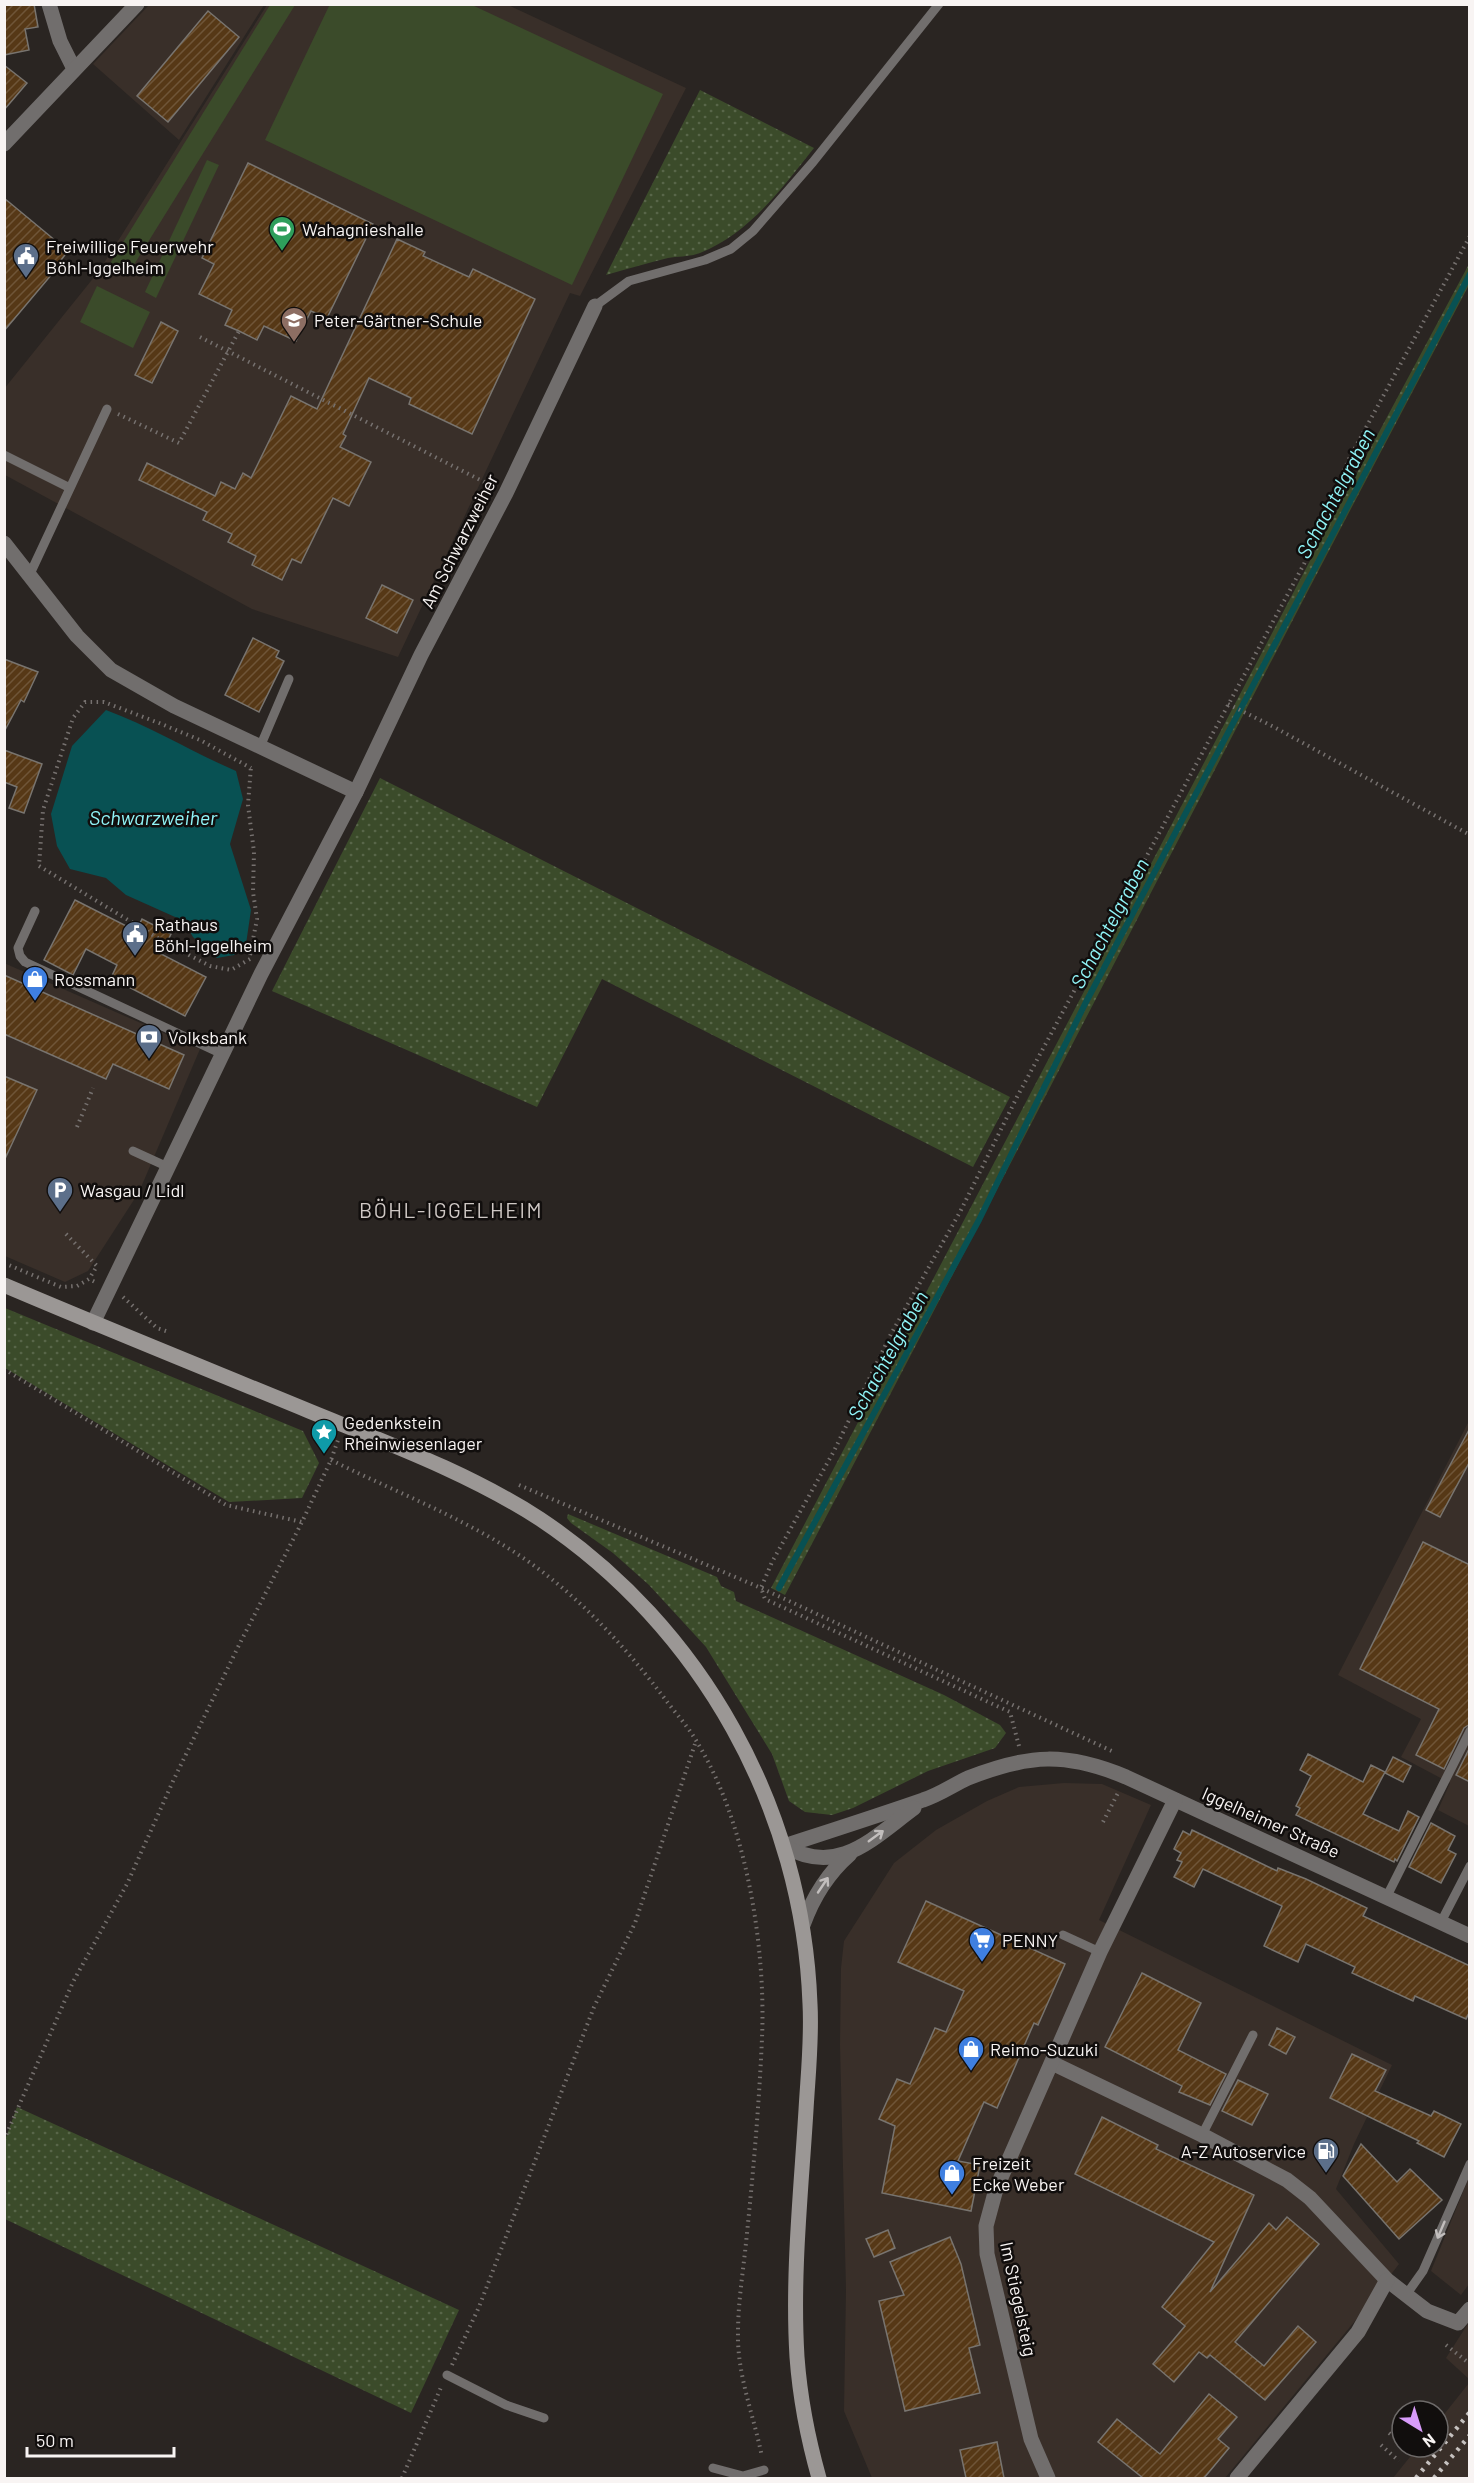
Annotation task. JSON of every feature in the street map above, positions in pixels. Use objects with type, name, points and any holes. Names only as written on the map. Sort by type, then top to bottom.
[{"type":"main road","points":[[4,1285],[343,1425],[448,1470],[510,1501],[568,1539],[621,1583],[669,1634],[710,1689],[760,1781],[784,1846],[803,1925],[808,1966],[810,2037],[796,2284],[797,2356],[805,2416],[819,2478]]},
{"type":"street","points":[[49,4],[60,41],[74,69]]},
{"type":"street","points":[[4,144],[137,4]]},
{"type":"street","name":"Am Schwarzweiher","points":[[93,1323],[261,974],[356,792],[421,656],[506,493],[595,306]]},
{"type":"street","points":[[4,543],[77,636],[111,670],[174,706],[356,792]]},
{"type":"street","name":"Iggelheimer Straße","points":[[926,1799],[967,1779],[1024,1761],[1052,1758],[1096,1765],[1387,1896],[1470,1936]]},
{"type":"street","points":[[784,1846],[926,1799]]},
{"type":"street","points":[[803,1925],[822,1884],[837,1866],[926,1799]]},
{"type":"street","name":"Im Stiegelsteig","points":[[1048,2478],[1031,2439],[1021,2401],[987,2254],[986,2226],[996,2189],[1100,1952],[1175,1800]]},
{"type":"street","points":[[784,1846],[800,1855],[816,1859],[836,1858],[854,1851]]},
{"type":"street","points":[[1053,2063],[1202,2135],[1287,2180],[1310,2198],[1387,2280],[1427,2311],[1458,2323],[1470,2309]]},
{"type":"street","points":[[1237,2478],[1358,2332],[1387,2280]]},
{"type":"lane","points":[[595,306],[629,281],[705,260],[730,249],[753,231],[813,162],[939,4]]},
{"type":"lane","points":[[30,574],[68,487],[106,409]]},
{"type":"lane","points":[[4,455],[68,487]]},
{"type":"lane","points":[[253,744],[289,679]]},
{"type":"lane","points":[[35,910],[18,948],[25,962],[222,1054]]},
{"type":"lane","points":[[133,1151],[168,1167]]},
{"type":"lane","points":[[1387,1896],[1470,1731]]},
{"type":"lane","points":[[1441,1922],[1470,1866]]},
{"type":"lane","points":[[1063,1935],[1100,1952]]},
{"type":"lane","points":[[1202,2135],[1253,2035]]},
{"type":"lane","points":[[1406,2295],[1423,2271],[1470,2164]]},
{"type":"lane","points":[[447,2375],[506,2405],[544,2418]]},
{"type":"lane","points":[[713,2468],[743,2476],[764,2470]]},
{"type":"path","points":[[1024,1761],[1010,1712],[765,1599],[761,1588],[772,1562],[834,1451],[891,1334],[960,1212],[1017,1097],[1304,564],[1349,459],[1470,236]]},
{"type":"path","points":[[106,409],[179,443],[239,332]]},
{"type":"path","points":[[200,337],[506,493]]},
{"type":"path","points":[[251,768],[201,740],[159,723],[104,702],[85,702],[73,717],[43,810],[39,866],[166,944],[210,966],[231,970],[249,959],[257,920],[253,892],[254,852],[248,805],[253,744]]},
{"type":"path","points":[[1228,704],[1274,726],[1470,835]]},
{"type":"path","points":[[249,959],[261,974]]},
{"type":"path","points":[[77,1127],[93,1088]]},
{"type":"path","points":[[4,1263],[61,1287],[76,1286],[89,1279],[97,1266],[66,1234]]},
{"type":"path","points":[[89,1279],[129,1300],[158,1328],[168,1333]]},
{"type":"path","points":[[4,1369],[226,1505],[302,1522]]},
{"type":"path","points":[[4,2140],[73,1982],[127,1884],[174,1779],[302,1522],[331,1460],[343,1425]]},
{"type":"path","points":[[331,1460],[453,1517],[529,1562],[565,1591],[639,1665],[697,1740],[728,1810],[753,1905],[761,1969],[762,2034],[756,2143],[738,2332],[740,2362],[764,2470]]},
{"type":"path","points":[[518,1484],[761,1588],[1124,1757]]},
{"type":"path","points":[[402,2478],[479,2307],[594,2007],[634,1923],[697,1740]]},
{"type":"path","points":[[1446,2344],[1470,2364]]},
{"type":"path","points":[[1381,2445],[1399,2461]]},
{"type":"shaded area","points":[[149,5],[264,5],[179,140],[93,64]]},
{"type":"shaded area","name":"Peter-Gärtner-Schule","points":[[267,5],[508,5],[686,88],[580,296],[570,293],[398,657],[252,609],[5,475],[4,389],[99,271]]},
{"type":"shaded area","points":[[4,963],[200,1049],[139,1192],[88,1271],[65,1282],[5,1256]]},
{"type":"shaded area","points":[[1469,1421],[1469,1826],[1438,1810],[1450,1783],[1401,1757],[1421,1719],[1338,1675]]},
{"type":"shaded area","points":[[1064,1783],[1102,1784],[1151,1805],[1099,1920],[1392,2065],[1354,2144],[1336,2189],[1399,2264],[1225,2478],[872,2478],[844,2411],[846,2289],[840,2045],[841,1968],[844,1941],[894,1863],[936,1830],[987,1801],[1019,1787]]},
{"type":"shaded area","points":[[1469,2177],[1469,2284],[1461,2295],[1431,2271]]},
{"type":"shaded area","points":[[1469,2322],[1469,2379],[1446,2358]]},
{"type":"shaded area","points":[[1469,2383],[1469,2478],[1393,2478],[1408,2459],[1450,2459],[1450,2407]]},
{"type":"green space","points":[[330,4],[472,5],[663,94],[572,285],[265,140]]},
{"type":"green space","points":[[270,5],[295,5],[127,276],[109,265]]},
{"type":"green space","points":[[700,90],[814,148],[750,222],[718,244],[696,254],[668,258],[606,275]]},
{"type":"green space","points":[[207,160],[219,165],[156,298],[145,292]]},
{"type":"green space","points":[[1469,264],[1469,285],[785,1595],[771,1588],[1312,557]]},
{"type":"green space","points":[[97,286],[150,312],[133,348],[80,322]]},
{"type":"green space","points":[[380,778],[1010,1097],[973,1167],[602,979],[537,1107],[272,991]]},
{"type":"green space","points":[[5,1308],[303,1431],[319,1463],[302,1498],[229,1502],[5,1368]]},
{"type":"green space","points":[[568,1514],[717,1577],[721,1586],[734,1592],[736,1601],[944,1695],[1000,1725],[1006,1733],[995,1748],[928,1771],[853,1808],[832,1815],[805,1812],[789,1801],[772,1754],[706,1647],[649,1585],[613,1553],[571,1523],[567,1518]]},
{"type":"green space","points":[[17,2107],[459,2310],[411,2413],[5,2219],[5,2140]]},
{"type":"water","name":"Schwarzweiher","points":[[106,710],[236,771],[243,799],[230,844],[251,910],[246,944],[234,955],[217,958],[193,937],[184,921],[126,895],[106,878],[70,869],[57,846],[51,814],[72,746]]},
{"type":"building","points":[[4,4],[34,4],[38,27],[25,29],[29,50],[4,55]]},
{"type":"building","points":[[208,11],[239,37],[168,122],[137,96]]},
{"type":"building","points":[[4,65],[27,83],[4,110]]},
{"type":"building","name":"Wahagnieshalle","points":[[248,163],[373,224],[327,318],[311,311],[296,341],[264,326],[257,340],[225,325],[232,310],[199,294],[214,264],[202,258]]},
{"type":"building","name":"Freiwillige Feuerwehr Böhl-Iggelheim","points":[[4,198],[68,251],[61,260],[63,261],[4,331]]},
{"type":"building","points":[[397,239],[425,252],[423,256],[469,277],[473,269],[535,299],[472,434],[409,404],[411,398],[369,378],[343,434],[346,436],[340,447],[371,462],[349,506],[333,498],[301,563],[292,559],[282,580],[252,565],[256,556],[228,542],[232,534],[203,520],[207,512],[139,480],[147,463],[215,496],[221,482],[235,489],[243,473],[251,478],[291,396],[317,409]]},
{"type":"building","points":[[161,322],[178,331],[152,383],[135,375]]},
{"type":"building","points":[[382,585],[413,600],[397,633],[366,618]]},
{"type":"building","points":[[253,638],[279,651],[276,657],[284,661],[259,712],[225,695]]},
{"type":"building","points":[[4,659],[38,672],[24,702],[21,700],[4,732]]},
{"type":"building","points":[[4,750],[42,764],[24,813],[9,808],[17,787],[4,782]]},
{"type":"building","name":"Rathaus Böhl-Iggelheim","points":[[75,900],[136,931],[142,919],[171,934],[161,954],[206,977],[185,1016],[111,978],[117,965],[86,949],[73,975],[44,960]]},
{"type":"building","name":"Rossmann","points":[[4,975],[184,1055],[169,1089],[113,1064],[106,1079],[4,1034]]},
{"type":"building","points":[[4,1076],[37,1090],[4,1161]]},
{"type":"building","points":[[1470,1428],[1470,1461],[1440,1517],[1426,1510]]},
{"type":"building","points":[[1423,1542],[1470,1565],[1470,1724],[1464,1728],[1444,1769],[1416,1755],[1439,1709],[1360,1669]]},
{"type":"building","points":[[1470,1747],[1470,1782],[1456,1775]]},
{"type":"building","points":[[1308,1754],[1363,1782],[1371,1765],[1385,1772],[1363,1814],[1399,1831],[1408,1811],[1419,1817],[1397,1861],[1395,1859],[1394,1862],[1296,1815],[1300,1808],[1296,1806],[1311,1776],[1300,1770]]},
{"type":"building","points":[[1393,1757],[1411,1766],[1403,1782],[1385,1773]]},
{"type":"building","points":[[1431,1823],[1455,1836],[1448,1850],[1456,1854],[1441,1883],[1409,1867]]},
{"type":"building","points":[[1192,1830],[1277,1871],[1278,1868],[1306,1879],[1367,1908],[1363,1916],[1470,1966],[1470,2011],[1466,2019],[1415,1996],[1413,2001],[1352,1973],[1355,1967],[1306,1944],[1298,1962],[1264,1946],[1282,1906],[1203,1869],[1194,1887],[1174,1877],[1182,1862],[1177,1860],[1181,1853],[1174,1849],[1183,1831],[1190,1835]]},
{"type":"building","points":[[926,1901],[1065,1964],[1038,2025],[1034,2023],[997,2108],[984,2102],[958,2161],[980,2165],[971,2211],[882,2193],[895,2126],[879,2119],[897,2079],[910,2084],[935,2028],[946,2032],[964,1991],[898,1962]]},
{"type":"building","points":[[1142,1973],[1201,2003],[1178,2050],[1226,2074],[1210,2105],[1179,2092],[1182,2086],[1105,2047]]},
{"type":"building","points":[[1277,2028],[1295,2037],[1286,2054],[1269,2045]]},
{"type":"building","points":[[1352,2054],[1386,2070],[1375,2091],[1431,2116],[1434,2111],[1461,2124],[1444,2157],[1417,2143],[1419,2141],[1330,2098]]},
{"type":"building","points":[[1238,2080],[1268,2094],[1252,2125],[1222,2111]]},
{"type":"building","points":[[1102,2117],[1158,2145],[1156,2149],[1254,2195],[1210,2292],[1269,2223],[1276,2230],[1287,2217],[1319,2244],[1235,2342],[1264,2366],[1298,2326],[1316,2342],[1265,2400],[1210,2355],[1207,2358],[1199,2352],[1174,2382],[1153,2364],[1185,2326],[1162,2307],[1214,2242],[1075,2174]]},
{"type":"building","points":[[1361,2144],[1397,2182],[1410,2169],[1442,2200],[1399,2239],[1343,2176]]},
{"type":"building","points":[[888,2230],[895,2248],[874,2257],[866,2239]]},
{"type":"building","points":[[950,2237],[961,2264],[980,2345],[969,2348],[980,2393],[905,2411],[879,2301],[904,2295],[890,2262]]},
{"type":"building","points":[[1209,2394],[1237,2417],[1218,2439],[1229,2448],[1204,2478],[1143,2478],[1098,2442],[1117,2419],[1160,2454]]},
{"type":"building","points":[[997,2442],[1004,2478],[966,2478],[960,2450]]},
{"type":"waterway","name":"Schachtelgraben","points":[[779,1588],[979,1220],[1085,1004],[1470,274]]},
{"type":"railway","points":[[1416,2478],[1470,2412]]},
{"type":"railway","points":[[1434,2478],[1470,2435]]},
{"type":"place","name":"Wahagnieshalle","points":[[282,252]]},
{"type":"place","name":"Freiwillige Feuerwehr Böhl-Iggelheim","points":[[26,279]]},
{"type":"place","name":"Peter-Gärtner-Schule","points":[[294,343]]},
{"type":"place","name":"Rathaus Böhl-Iggelheim","points":[[135,957]]},
{"type":"place","name":"Rossmann","points":[[35,1002]]},
{"type":"place","name":"Volksbank","points":[[149,1060]]},
{"type":"place","name":"Wasgau / Lidl","points":[[60,1213]]},
{"type":"place","name":"Gedenkstein Rheinwiesenlager","points":[[324,1455]]},
{"type":"place","name":"PENNY","points":[[982,1963]]},
{"type":"place","name":"Reimo-Suzuki","points":[[971,2072]]},
{"type":"place","name":"A-Z Autoservice","points":[[1326,2174]]},
{"type":"place","name":"Freizeit Ecke Weber","points":[[952,2196]]},
{"type":"district","name":"BÖHL-IGGELHEIM","points":[[451,1209]]}]
